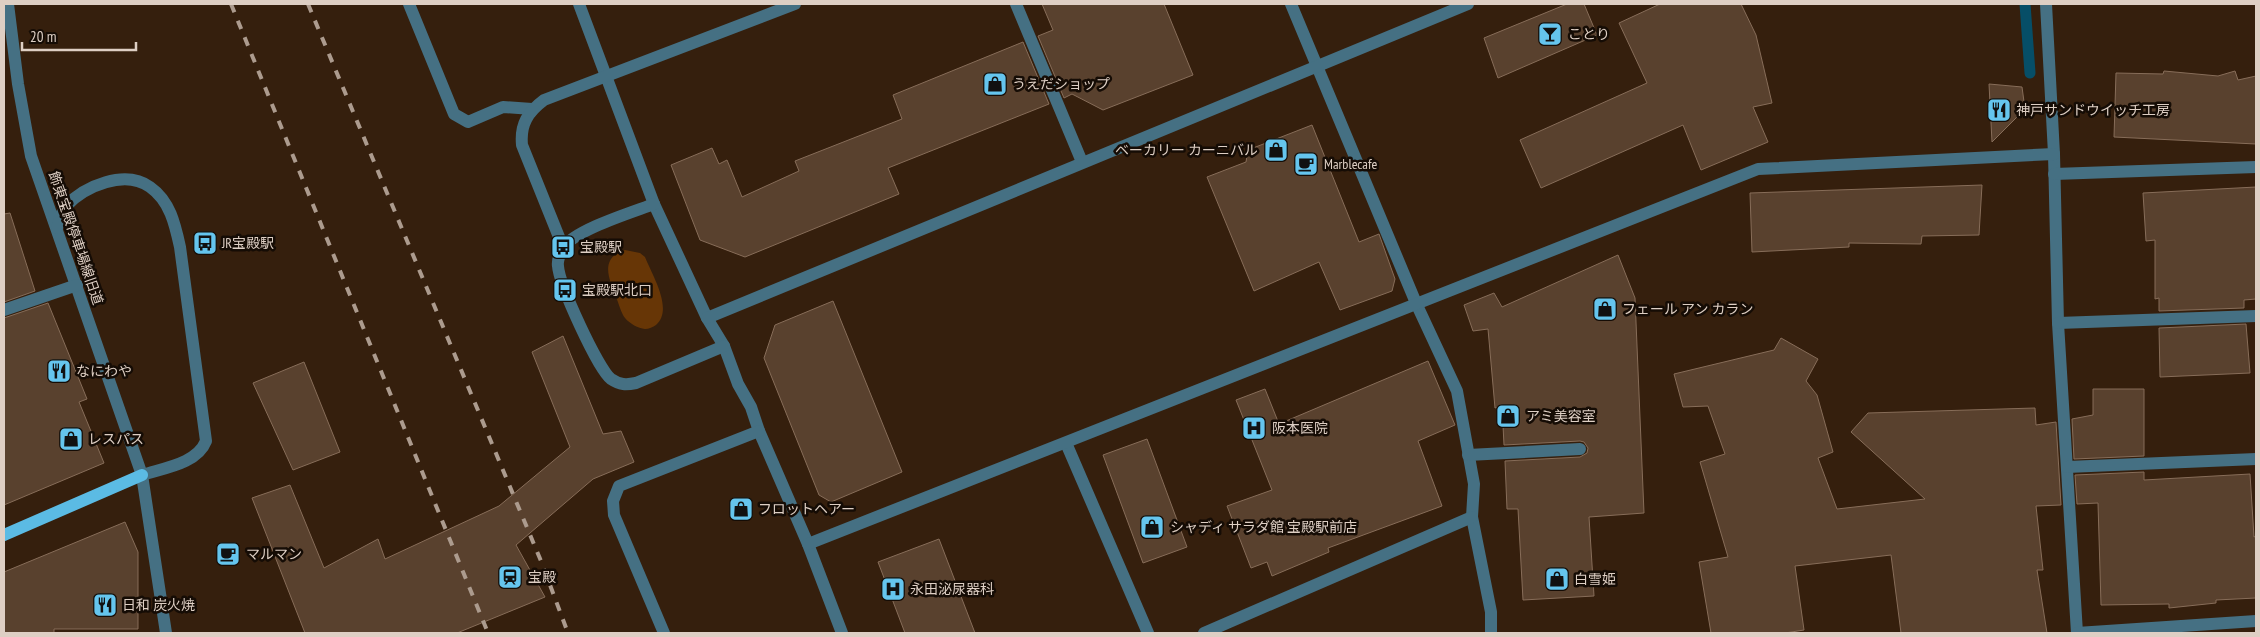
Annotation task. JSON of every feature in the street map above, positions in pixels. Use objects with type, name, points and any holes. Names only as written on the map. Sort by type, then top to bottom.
[{"type":"main road","points":[[4,535],[142,475]]},
{"type":"street","points":[[409,4],[454,114],[468,122],[503,107],[532,109]]},
{"type":"street","points":[[579,4],[654,204],[707,318],[724,346],[738,384],[751,407],[758,431],[808,544],[842,633]]},
{"type":"street","points":[[564,247],[522,145],[521,133],[525,118],[532,109],[544,100],[794,4]]},
{"type":"street","points":[[1016,4],[1082,162]]},
{"type":"street","points":[[1291,4],[1416,303],[1457,391],[1474,484],[1472,517],[1491,612],[1492,633]]},
{"type":"street","points":[[707,318],[1468,4]]},
{"type":"street","points":[[2046,4],[2054,154],[2058,323],[2077,633],[2256,621]]},
{"type":"street","name":"飾東宝殿停車場線旧道","points":[[7,6],[31,156],[58,228],[142,475],[166,633]]},
{"type":"street","points":[[808,544],[1758,168],[2054,154]]},
{"type":"street","points":[[2054,174],[2256,167]]},
{"type":"street","points":[[58,228],[65,207],[84,192],[111,181],[132,178],[149,186],[156,192],[173,216],[180,247],[206,441],[204,447],[190,458],[142,475]]},
{"type":"street","points":[[654,204],[578,234],[564,247],[558,260],[560,276],[596,360],[610,378],[623,385],[636,383],[724,346]]},
{"type":"street","points":[[4,310],[77,285]]},
{"type":"street","points":[[2058,323],[2256,316]]},
{"type":"street","points":[[664,633],[614,515],[612,501],[620,486],[758,431]]},
{"type":"street","points":[[1066,443],[1148,633]]},
{"type":"street","points":[[1468,455],[1580,449]]},
{"type":"street","points":[[2067,467],[2256,459]]},
{"type":"street","points":[[1204,633],[1472,517]]},
{"type":"shaded area","points":[[625,250],[640,253],[645,257],[660,292],[663,310],[661,318],[656,325],[649,328],[637,327],[625,318],[611,283],[608,270],[609,264],[612,258]]},
{"type":"building","points":[[1042,4],[1164,4],[1193,75],[1103,110],[1072,94],[1064,98],[1038,36],[1053,30]]},
{"type":"building","points":[[1567,4],[1584,4],[1597,35],[1498,78],[1484,38]]},
{"type":"building","points":[[1660,4],[1741,4],[1756,35],[1772,103],[1753,107],[1768,142],[1701,170],[1683,125],[1541,188],[1520,140],[1647,83],[1619,23]]},
{"type":"building","points":[[1023,42],[1049,104],[888,168],[899,194],[745,257],[700,240],[671,165],[712,148],[719,164],[727,160],[742,197],[799,171],[795,161],[902,119],[893,95]]},
{"type":"building","points":[[2164,71],[2218,76],[2235,71],[2238,80],[2256,76],[2256,144],[2114,137],[2116,73],[2163,74]]},
{"type":"building","points":[[1989,84],[2022,87],[2025,109],[1992,142]]},
{"type":"building","points":[[1312,125],[1359,242],[1379,234],[1395,279],[1392,291],[1340,310],[1319,262],[1254,291],[1207,177],[1246,162],[1248,150]]},
{"type":"building","points":[[1982,185],[1979,235],[1922,236],[1921,244],[1849,243],[1849,247],[1752,252],[1750,193]]},
{"type":"building","points":[[2256,187],[2256,299],[2244,300],[2244,308],[2159,311],[2159,298],[2155,299],[2155,240],[2146,241],[2143,193]]},
{"type":"building","points":[[10,213],[35,291],[4,302],[4,214]]},
{"type":"building","points":[[1618,255],[1635,298],[1644,513],[1589,517],[1594,596],[1523,600],[1518,509],[1507,509],[1505,461],[1580,457],[1587,453],[1588,448],[1584,442],[1580,441],[1504,445],[1502,406],[1495,408],[1488,329],[1473,331],[1464,305],[1494,293],[1502,307]]},
{"type":"building","points":[[833,301],[902,472],[831,502],[819,495],[764,358],[775,325]]},
{"type":"building","points":[[48,303],[87,399],[79,402],[104,463],[4,505],[4,318]]},
{"type":"building","points":[[2246,324],[2250,373],[2160,377],[2159,328]]},
{"type":"building","points":[[563,336],[603,434],[621,431],[634,462],[593,479],[516,545],[545,597],[457,633],[305,633],[252,498],[290,485],[324,568],[378,539],[385,559],[499,506],[570,447],[532,352]]},
{"type":"building","points":[[1781,338],[1818,359],[1806,381],[1817,395],[1833,452],[1818,458],[1837,509],[1925,499],[1851,432],[1868,413],[2035,408],[2036,425],[2056,422],[2061,505],[2036,506],[2043,570],[2037,570],[2047,633],[1901,633],[1891,555],[1795,566],[1804,630],[1785,633],[1711,633],[1699,562],[1728,557],[1700,462],[1725,454],[1708,406],[1683,407],[1674,374],[1774,350]]},
{"type":"building","points":[[1428,361],[1455,425],[1418,441],[1442,506],[1328,548],[1329,552],[1272,576],[1267,562],[1251,568],[1227,506],[1272,490],[1236,400],[1265,389],[1279,424]]},
{"type":"building","points":[[304,362],[340,452],[293,470],[253,383]]},
{"type":"building","points":[[2093,389],[2144,389],[2144,456],[2074,459],[2072,419],[2093,415]]},
{"type":"building","points":[[1147,439],[1187,547],[1143,563],[1103,455]]},
{"type":"building","points":[[2144,472],[2144,480],[2250,474],[2254,537],[2256,536],[2256,598],[2216,600],[2216,603],[2169,608],[2169,604],[2101,605],[2098,503],[2077,504],[2075,475]]},
{"type":"building","points":[[125,522],[138,552],[138,629],[54,629],[54,633],[4,633],[4,572]]},
{"type":"building","points":[[939,539],[975,633],[905,633],[878,562]]},
{"type":"waterway","points":[[2025,4],[2030,73]]},
{"type":"railway","points":[[231,4],[488,633]]},
{"type":"railway","points":[[308,4],[541,561],[568,633]]},
{"type":"place","name":"ことり","points":[[1550,34]]},
{"type":"place","name":"うえだショップ","points":[[995,84]]},
{"type":"place","name":"神戸サンドウイッチ工房","points":[[1999,110]]},
{"type":"place","name":"ベーカリー カーニバル","points":[[1276,150]]},
{"type":"place","name":"Marblecafe","points":[[1306,164]]},
{"type":"place","name":"JR宝殿駅","points":[[205,243]]},
{"type":"place","name":"宝殿駅","points":[[563,247]]},
{"type":"place","name":"宝殿駅北口","points":[[565,290]]},
{"type":"place","name":"フェール アン カラン","points":[[1605,309]]},
{"type":"place","name":"なにわや","points":[[59,371]]},
{"type":"place","name":"アミ美容室","points":[[1508,416]]},
{"type":"place","name":"阪本医院","points":[[1254,428]]},
{"type":"place","name":"レスパス","points":[[71,439]]},
{"type":"place","name":"フロットヘアー","points":[[741,509]]},
{"type":"place","name":"シャディ サラダ館 宝殿駅前店","points":[[1152,527]]},
{"type":"place","name":"マルマン","points":[[228,554]]},
{"type":"place","name":"宝殿","points":[[510,577]]},
{"type":"place","name":"白雪姫","points":[[1557,579]]},
{"type":"place","name":"永田泌尿器科","points":[[893,589]]},
{"type":"place","name":"日和 炭火焼","points":[[105,605]]}]
